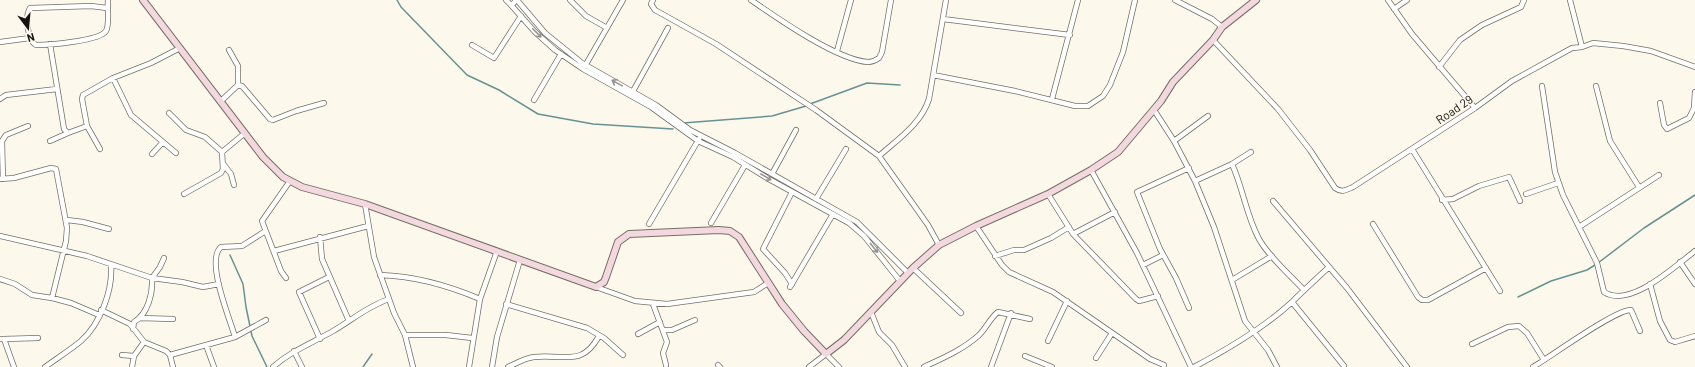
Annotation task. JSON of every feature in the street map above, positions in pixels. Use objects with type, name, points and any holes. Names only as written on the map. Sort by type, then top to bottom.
[{"type":"street","points":[[107,8],[91,6],[30,8],[27,17],[30,38],[36,45],[95,38],[103,34],[107,27],[108,0]]},
{"type":"street","points":[[143,0],[268,163],[290,181],[302,187],[365,204],[624,298],[653,304],[672,304],[754,292],[768,283]]},
{"type":"street","points":[[506,0],[535,32],[561,54],[633,92],[701,136],[857,222],[908,273]]},
{"type":"street","points":[[510,4],[513,4],[516,0],[545,33],[584,67],[631,97],[651,107],[698,141],[720,150],[849,223],[864,236],[900,281]]},
{"type":"street","points":[[570,0],[586,16],[607,28]]},
{"type":"street","points":[[584,67],[623,0]]},
{"type":"street","points":[[653,0],[651,4],[655,10],[716,44],[816,110],[879,156],[928,225],[939,246]]},
{"type":"street","points":[[751,0],[811,38],[837,51],[868,62],[879,58],[882,52],[891,0]]},
{"type":"street","points":[[837,51],[851,0]]},
{"type":"street","points":[[879,156],[921,118],[929,99],[946,0]]},
{"type":"street","points":[[1052,99],[1078,0]]},
{"type":"street","points":[[933,75],[1052,99],[1083,107],[1094,103],[1103,96],[1110,85],[1123,52],[1135,0]]},
{"type":"street","points":[[1174,0],[1212,19],[1222,27]]},
{"type":"street","points":[[809,367],[844,340],[913,268],[939,246],[976,226],[1048,194],[1091,170],[1118,152],[1154,110],[1173,82],[1213,40],[1222,27],[1256,0]]},
{"type":"street","points":[[1388,0],[1439,67],[1475,108]]},
{"type":"street","points":[[1394,9],[1407,0]]},
{"type":"street","points":[[1439,67],[1460,40],[1482,25],[1521,7],[1524,0]]},
{"type":"street","points":[[1570,0],[1582,47]]},
{"type":"street","points":[[472,45],[494,58],[521,16]]},
{"type":"street","points":[[943,19],[1070,35]]},
{"type":"street","points":[[631,97],[668,28]]},
{"type":"street","points":[[0,42],[30,38]]},
{"type":"street","name":"Road 29","points":[[1213,40],[1278,109],[1310,150],[1335,188],[1340,191],[1345,191],[1353,187],[1525,74],[1572,48],[1582,47],[1592,43],[1623,46],[1651,51],[1695,67]]},
{"type":"street","points":[[50,44],[63,125],[68,133]]},
{"type":"street","points":[[100,148],[87,126],[82,99],[83,95],[113,78],[151,63],[180,48]]},
{"type":"street","points":[[221,101],[238,84],[238,66],[229,50]]},
{"type":"street","points":[[534,100],[561,54]]},
{"type":"street","points":[[113,78],[131,115],[176,153]]},
{"type":"street","points":[[238,84],[242,86],[270,119],[273,120],[296,111],[324,103]]},
{"type":"street","points":[[1542,86],[1550,143],[1558,183],[1597,265],[1604,292],[1611,296],[1618,297],[1635,292],[1650,284],[1695,250]]},
{"type":"street","points":[[1596,86],[1610,141],[1639,187]]},
{"type":"street","points":[[0,100],[8,94],[57,89]]},
{"type":"street","points":[[1660,103],[1664,125],[1667,129],[1689,118],[1694,108],[1695,92]]},
{"type":"street","points":[[1154,110],[1174,141],[1195,181],[1214,227],[1245,321],[1268,350],[1277,367]]},
{"type":"street","points":[[168,113],[186,130],[205,137],[222,152],[223,169],[217,176],[184,194]]},
{"type":"street","points":[[1174,141],[1208,116]]},
{"type":"street","points":[[28,126],[6,135],[2,141],[1,179],[55,168],[60,180],[67,220],[64,250],[52,298]]},
{"type":"street","points":[[50,141],[87,126]]},
{"type":"street","points":[[772,174],[796,130]]},
{"type":"street","points":[[222,152],[245,133]]},
{"type":"street","points":[[649,224],[701,136]]},
{"type":"street","points":[[152,154],[163,142]]},
{"type":"street","points":[[816,199],[846,148]]},
{"type":"street","points":[[1412,149],[1442,200],[1500,291]]},
{"type":"street","points":[[1195,181],[1232,164],[1251,152]]},
{"type":"street","points":[[223,164],[230,174],[234,185]]},
{"type":"street","points":[[1232,164],[1241,184],[1248,210],[1260,241],[1303,289]]},
{"type":"street","points":[[711,223],[745,165]]},
{"type":"street","points":[[1189,168],[1137,192],[1147,221],[1176,278],[1189,308]]},
{"type":"street","points":[[1091,170],[1115,212],[1193,367],[1253,331],[1292,302],[1303,289],[1328,268]]},
{"type":"street","points":[[1579,227],[1659,175]]},
{"type":"street","points":[[1442,200],[1453,199],[1470,189],[1509,176],[1520,201]]},
{"type":"street","points":[[286,278],[281,271],[274,251],[264,232],[262,221],[263,217],[290,181]]},
{"type":"street","points":[[1526,194],[1558,183]]},
{"type":"street","points":[[792,192],[763,249],[785,272],[791,286],[833,214]]},
{"type":"street","points":[[1048,194],[1073,234],[1139,301],[1158,296]]},
{"type":"street","points":[[1273,201],[1328,268],[1347,288],[1407,367]]},
{"type":"street","points":[[365,204],[371,248],[380,275],[405,336],[413,367]]},
{"type":"street","points":[[1073,234],[1115,212]]},
{"type":"street","points":[[67,220],[83,222],[109,229]]},
{"type":"street","points":[[1373,224],[1418,297],[1422,300],[1428,300],[1486,268]]},
{"type":"street","points":[[274,251],[368,226]]},
{"type":"street","points":[[976,226],[995,256],[1009,272],[1053,292],[1150,359],[1164,365]]},
{"type":"street","points":[[995,256],[1014,250],[1024,250],[1051,238],[1069,227]]},
{"type":"street","points":[[596,287],[604,282],[616,247],[625,236],[643,232],[674,233],[719,230],[730,231],[739,237],[768,283],[804,331],[839,367]]},
{"type":"street","points":[[235,337],[219,284],[215,264],[219,248],[225,246],[245,245],[254,237],[264,232]]},
{"type":"street","points":[[0,236],[64,250],[152,278],[182,282],[203,287],[219,284]]},
{"type":"street","points":[[320,238],[321,253],[329,277],[350,321]]},
{"type":"street","points":[[469,367],[472,338],[480,299],[497,251]]},
{"type":"street","points":[[1142,265],[1163,255]]},
{"type":"street","points":[[1232,280],[1272,256]]},
{"type":"street","points":[[132,325],[140,318],[146,308],[152,285],[152,278],[160,267],[164,258]]},
{"type":"street","points":[[492,367],[496,342],[520,260]]},
{"type":"street","points":[[1680,262],[1695,284]]},
{"type":"street","points":[[45,367],[82,340],[94,326],[110,288],[111,265]]},
{"type":"street","points":[[913,268],[961,313]]},
{"type":"street","points":[[380,275],[408,276],[434,283],[480,299]]},
{"type":"street","points":[[320,339],[299,292],[329,277]]},
{"type":"street","points":[[0,279],[15,284],[32,295],[52,298],[100,312],[132,325],[144,342],[159,347],[170,355],[173,367]]},
{"type":"street","points":[[1650,284],[1660,320],[1670,340],[1675,342],[1695,336]]},
{"type":"street","points":[[272,367],[294,351],[320,339],[377,303],[389,298]]},
{"type":"street","points":[[1048,341],[1067,301]]},
{"type":"street","points":[[1292,302],[1344,366]]},
{"type":"street","points":[[506,304],[587,328],[623,355]]},
{"type":"street","points":[[653,304],[667,342],[663,353],[666,365]]},
{"type":"street","points":[[1533,367],[1600,323],[1624,311],[1631,310],[1640,331]]},
{"type":"street","points":[[871,312],[879,332],[892,345],[905,367]]},
{"type":"street","points":[[924,367],[944,359],[971,341],[986,327],[998,312],[1030,319]]},
{"type":"street","points":[[991,367],[1011,314]]},
{"type":"street","points":[[140,318],[173,319]]},
{"type":"street","points":[[170,355],[235,337],[254,328],[266,320]]},
{"type":"street","points":[[663,330],[672,330],[695,320]]},
{"type":"street","points":[[638,334],[660,322]]},
{"type":"street","points":[[1472,344],[1508,327],[1519,326],[1527,333],[1544,360]]},
{"type":"street","points":[[1096,358],[1112,333]]},
{"type":"street","points":[[405,336],[446,335],[472,338]]},
{"type":"street","points":[[508,367],[533,357],[572,360],[585,357],[594,348],[599,336]]},
{"type":"street","points":[[14,367],[2,339],[38,338]]},
{"type":"street","points":[[132,367],[134,356],[144,342]]},
{"type":"street","points":[[206,345],[214,367]]},
{"type":"street","points":[[294,351],[302,367]]},
{"type":"street","points":[[122,355],[134,356]]},
{"type":"street","points":[[1025,356],[1052,367]]},
{"type":"street","points":[[520,363],[524,367]]},
{"type":"waterway","points":[[397,0],[401,7],[467,75],[499,90],[538,114],[593,124],[673,129]]},
{"type":"waterway","points":[[810,104],[867,83],[900,85]]},
{"type":"waterway","points":[[683,123],[772,116],[806,106]]},
{"type":"waterway","points":[[1598,263],[1644,228],[1695,195]]},
{"type":"waterway","points":[[230,255],[243,284],[252,336],[267,367]]},
{"type":"waterway","points":[[1518,297],[1551,281],[1587,270],[1595,265]]},
{"type":"waterway","points":[[363,367],[372,354]]}]
